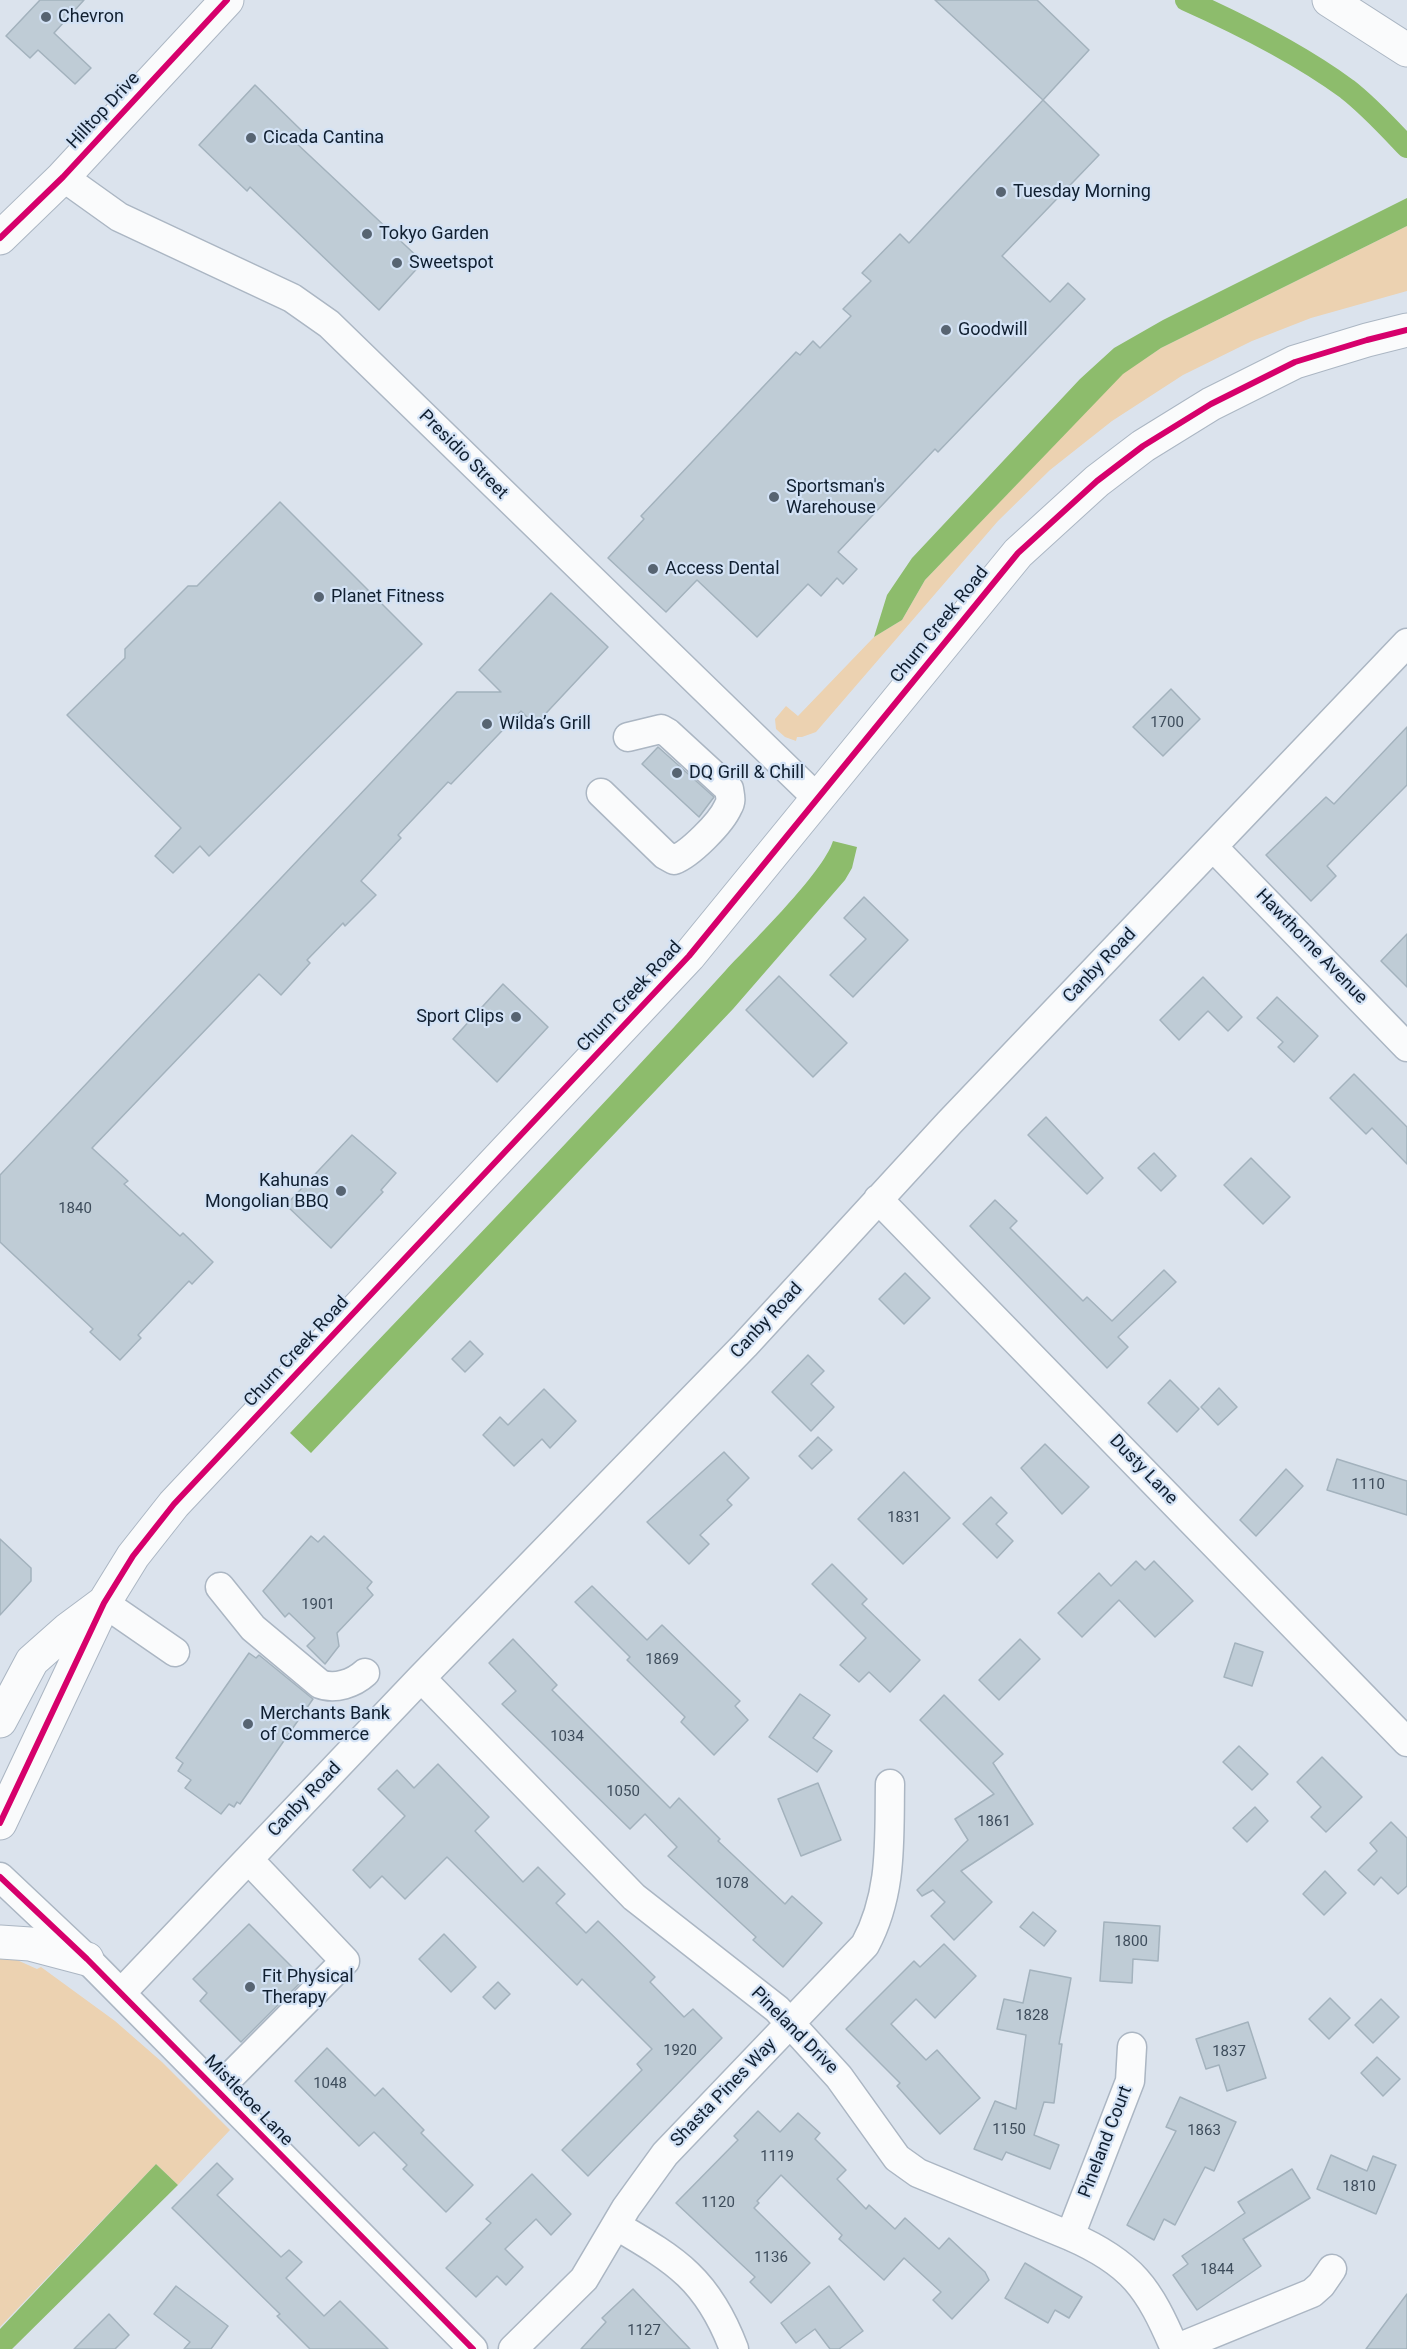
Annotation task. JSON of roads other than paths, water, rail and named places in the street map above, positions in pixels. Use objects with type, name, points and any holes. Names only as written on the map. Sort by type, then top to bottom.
[{"type":"main road","name":"Hilltop Drive","points":[[0,238],[63,177],[226,0]]},
{"type":"main road","points":[[1329,0],[1407,50]]},
{"type":"main road","name":"Churn Creek Road","points":[[0,1823],[104,1603],[133,1556],[174,1504],[689,956],[1018,553],[1096,481],[1170,428],[1257,380],[1295,362],[1367,339],[1407,330]]},
{"type":"main road","points":[[0,1720],[32,1661],[67,1630],[104,1603]]},
{"type":"main road","points":[[0,1942],[30,1944],[87,1959]]},
{"type":"street","name":"Presidio Street","points":[[63,177],[119,217],[292,298],[329,324],[817,798]]},
{"type":"street","name":"Canby Road","points":[[121,1993],[421,1678],[745,1345],[878,1199],[1407,643]]},
{"type":"street","points":[[601,793],[665,855],[674,860],[684,856],[699,842],[728,808],[731,798],[729,789],[668,733],[661,729],[628,737]]},
{"type":"street","name":"Hawthorne Avenue","points":[[1214,848],[1407,1047]]},
{"type":"street","name":"Dusty Lane","points":[[878,1199],[1407,1742]]},
{"type":"street","points":[[220,1587],[253,1628],[320,1684],[328,1687],[352,1682],[365,1673]]},
{"type":"street","points":[[104,1603],[175,1652]]},
{"type":"street","name":"Pineland Drive","points":[[421,1678],[634,1898],[745,1982],[791,2023],[839,2077],[884,2142],[908,2167],[945,2185],[1094,2246],[1134,2276],[1156,2305],[1175,2349]]},
{"type":"street","name":"Shasta Pines Way","points":[[513,2349],[584,2279],[644,2180],[665,2154],[866,1945],[884,1900],[889,1872],[890,1784]]},
{"type":"street","points":[[217,2090],[345,1961],[249,1860]]},
{"type":"street","name":"Mistletoe Lane","points":[[0,1877],[87,1959],[473,2349]]},
{"type":"street","name":"Pineland Court","points":[[1070,2236],[1130,2081],[1132,2047]]},
{"type":"street","points":[[616,2226],[667,2255],[697,2283],[716,2308],[734,2349]]},
{"type":"street","points":[[1175,2349],[1312,2293],[1332,2269]]},
{"type":"waterway","points":[[1186,0],[1228,19],[1309,63],[1363,102],[1407,147]]},
{"type":"place","name":"Chevron","points":[[46,17]]},
{"type":"place","name":"Cicada Cantina","points":[[251,138]]},
{"type":"place","name":"Tuesday Morning","points":[[1001,192]]},
{"type":"place","name":"Tokyo Garden","points":[[367,234]]},
{"type":"place","name":"Sweetspot","points":[[397,263]]},
{"type":"place","name":"Goodwill","points":[[946,330]]},
{"type":"place","name":"Sportsman's Warehouse","points":[[774,497]]},
{"type":"place","name":"Access Dental","points":[[653,569]]},
{"type":"place","name":"Planet Fitness","points":[[319,597]]},
{"type":"place","name":"Wilda’s Grill","points":[[487,724]]},
{"type":"place","name":"DQ Grill & Chill","points":[[677,773]]},
{"type":"place","name":"Sport Clips","points":[[516,1017]]},
{"type":"place","name":"Kahunas Mongolian BBQ","points":[[341,1191]]},
{"type":"place","name":"Merchants Bank of Commerce","points":[[248,1724]]},
{"type":"place","name":"Fit Physical Therapy","points":[[250,1987]]}]
